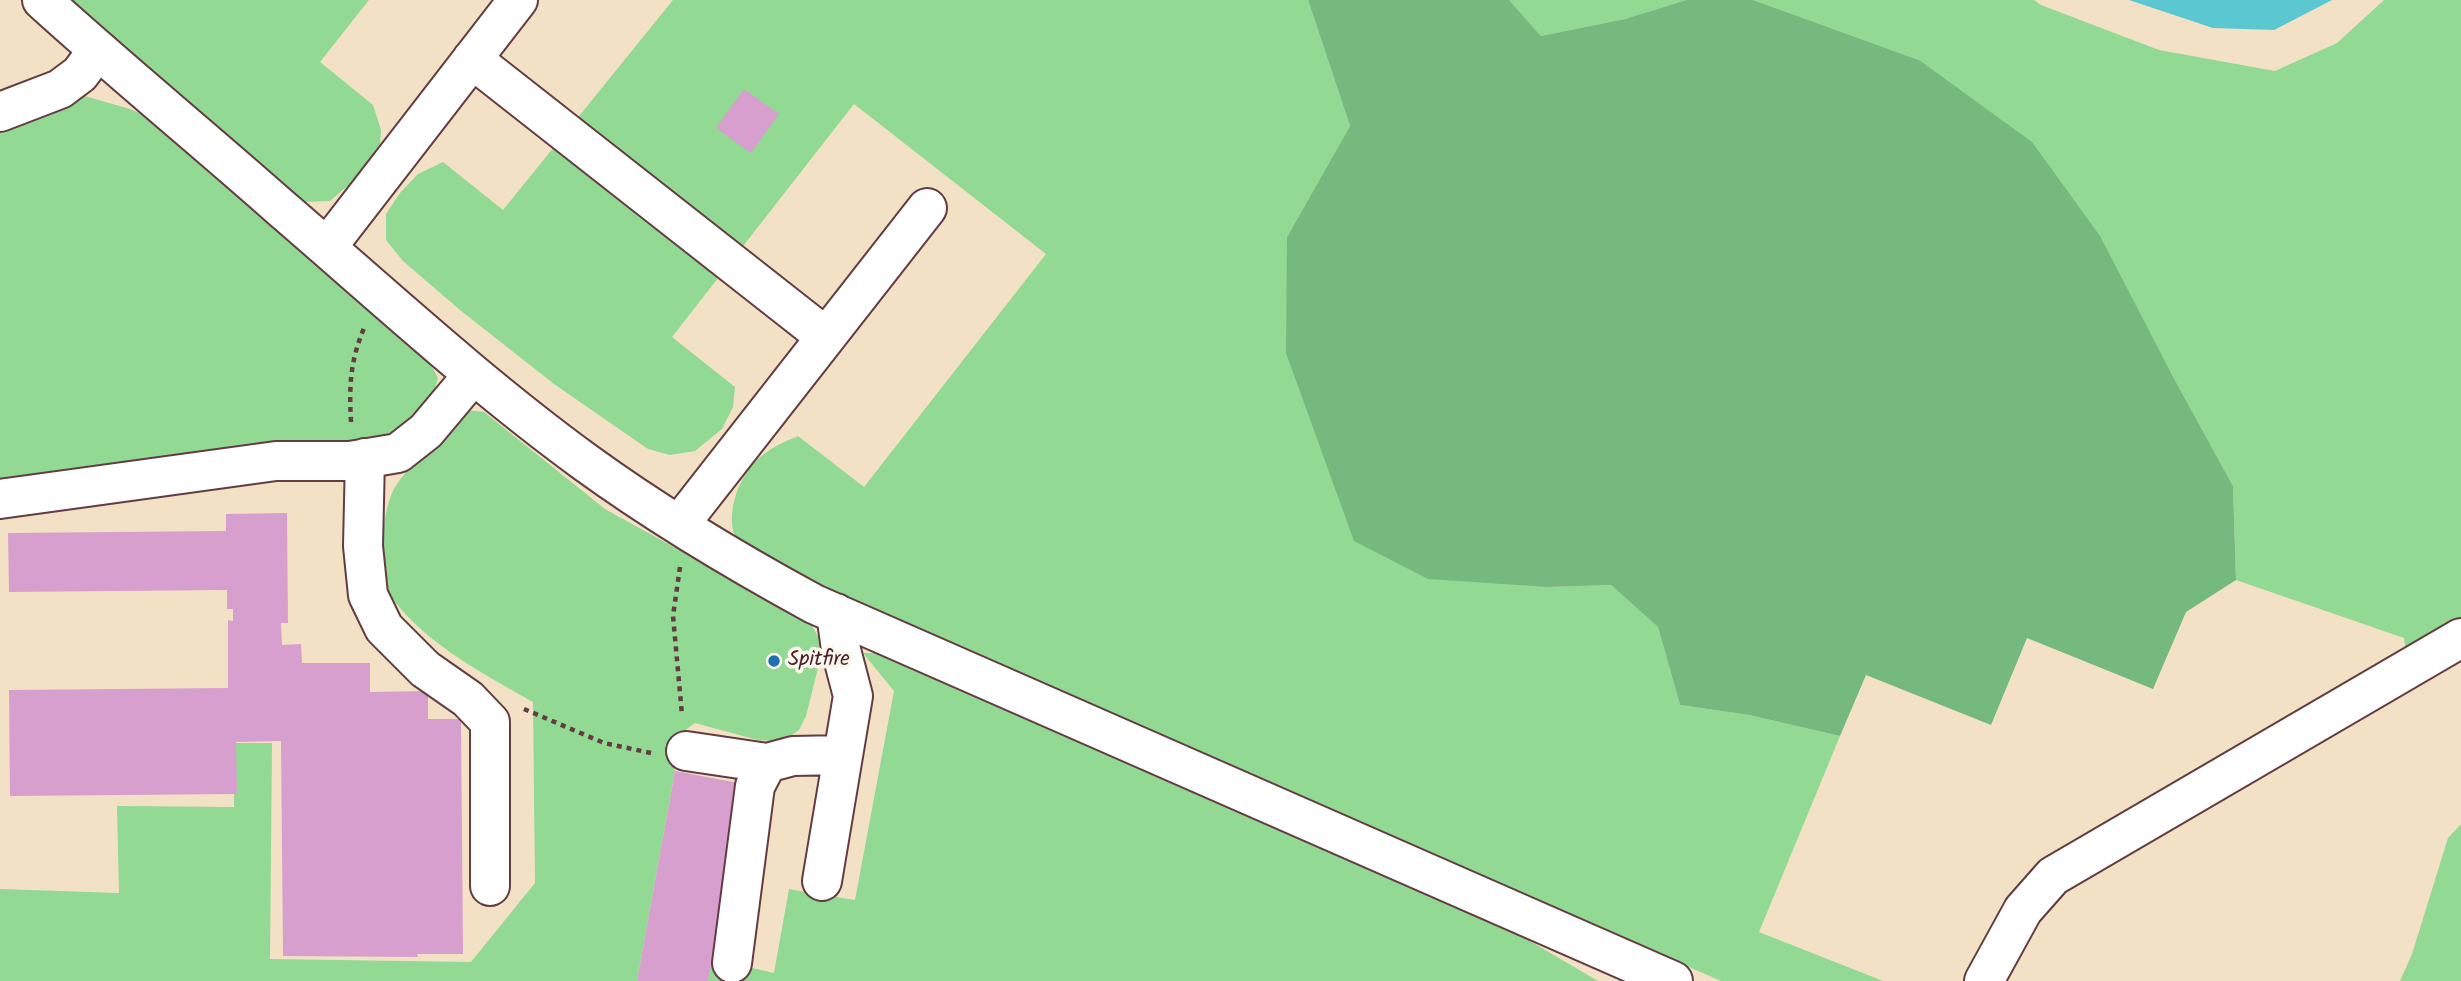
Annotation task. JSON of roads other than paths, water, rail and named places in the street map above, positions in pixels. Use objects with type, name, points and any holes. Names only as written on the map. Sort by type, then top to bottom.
[{"type":"lane","points":[[41,0],[473,375],[586,463],[739,563],[836,613],[1673,981]]},
{"type":"lane","points":[[327,247],[518,0]]},
{"type":"lane","points":[[0,112],[60,89],[80,74],[97,51]]},
{"type":"lane","points":[[472,59],[826,337]]},
{"type":"lane","points":[[688,531],[826,337],[927,208]]},
{"type":"lane","points":[[0,499],[276,461],[350,461],[398,453],[426,432],[473,375]]},
{"type":"lane","points":[[365,458],[363,546],[368,595],[384,628],[425,669],[468,699],[490,722],[490,886]]},
{"type":"lane","points":[[822,881],[852,696],[836,613]]},
{"type":"lane","points":[[1984,981],[2023,911],[2053,876],[2461,638]]},
{"type":"lane","points":[[685,751],[767,763],[793,756],[843,755]]},
{"type":"lane","points":[[732,962],[755,786],[767,763]]},
{"type":"water","points":[[2129,0],[2332,0],[2274,30],[2213,28]]},
{"type":"place","name":"Spitfire","points":[[774,661]]}]
